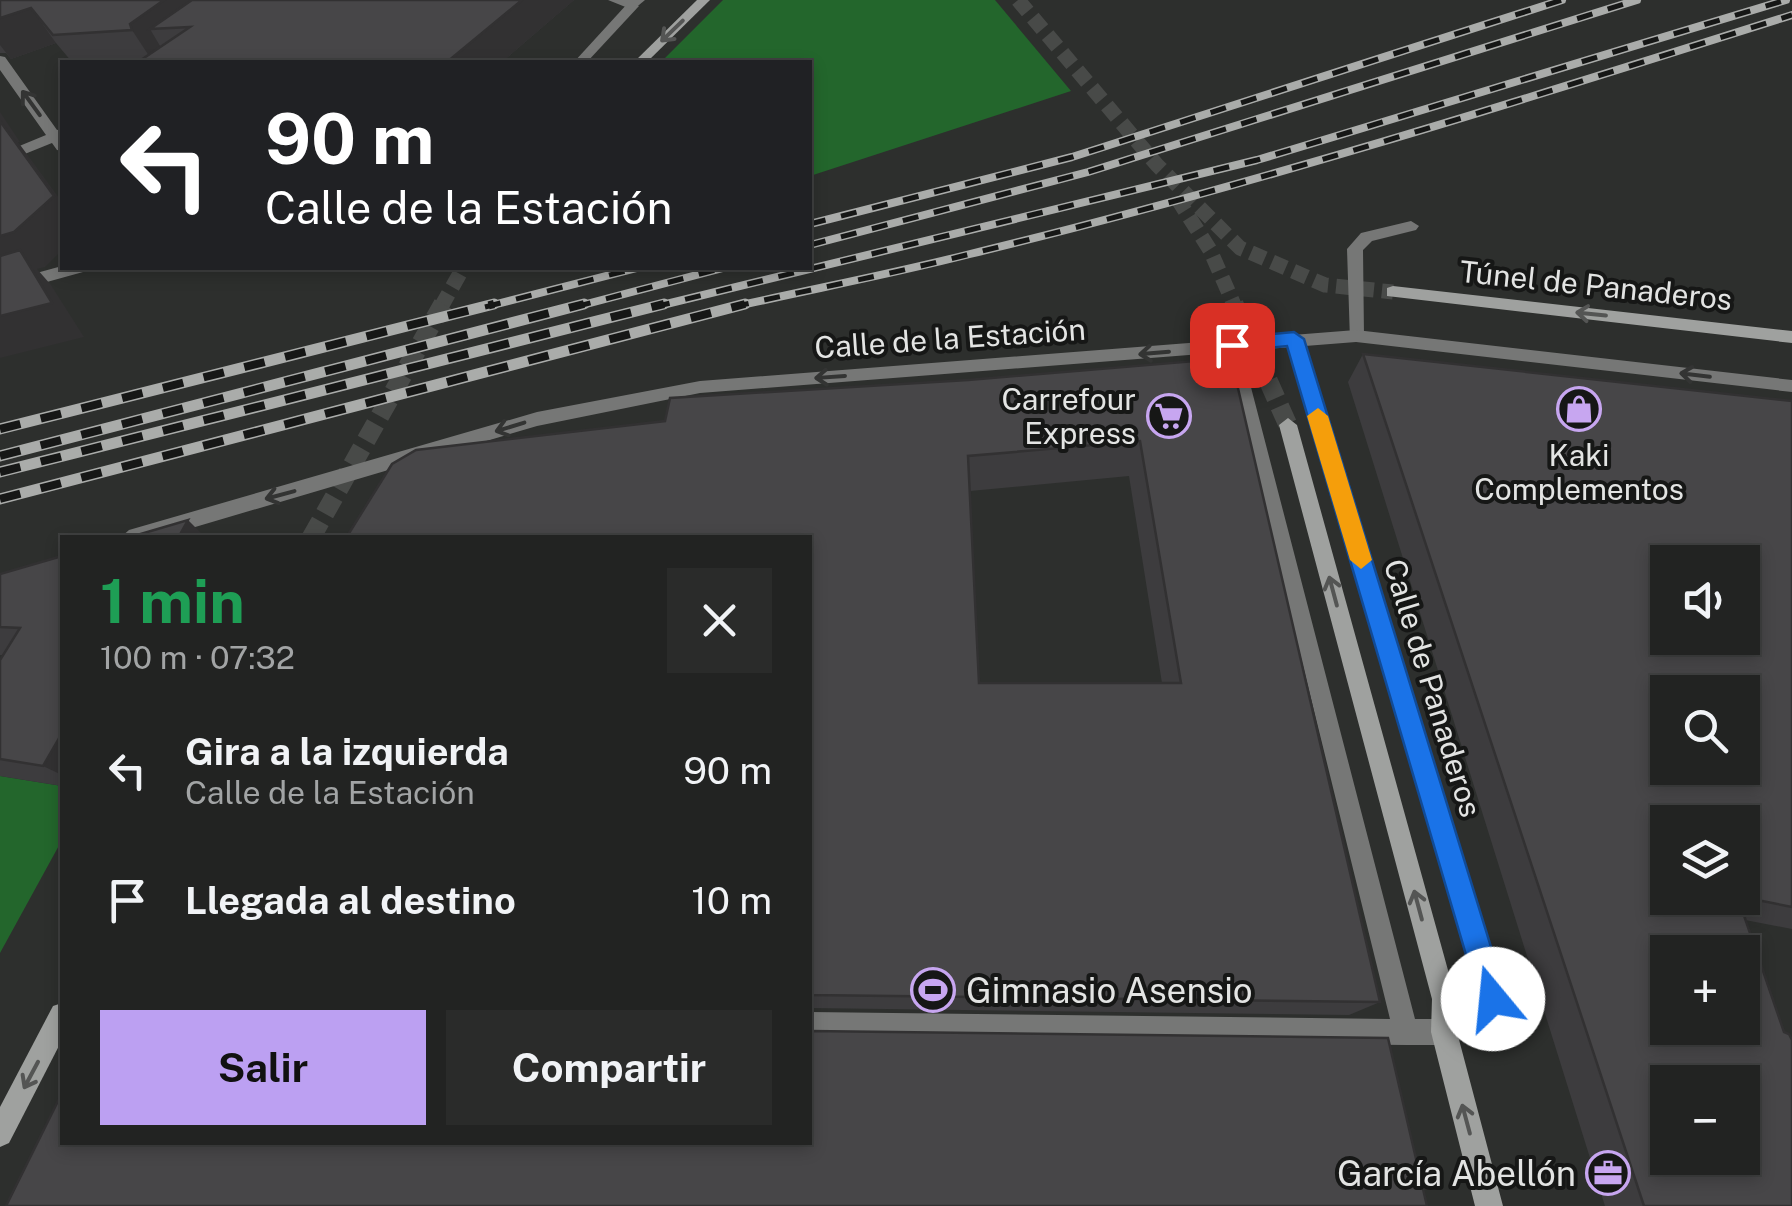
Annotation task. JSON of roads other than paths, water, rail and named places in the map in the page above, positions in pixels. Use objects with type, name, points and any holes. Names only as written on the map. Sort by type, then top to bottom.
[{"type":"main road","points":[[642,60],[704,0]]},
{"type":"main road","name":"Túnel de Panaderos","points":[[1393,292],[1792,337]]},
{"type":"main road","points":[[1288,424],[1444,999],[1444,1032],[1489,1206]]},
{"type":"main road","points":[[0,1134],[60,1019]]},
{"type":"street","points":[[614,0],[636,3]]},
{"type":"street","points":[[582,60],[636,3]]},
{"type":"street","points":[[0,60],[60,139],[0,159]]},
{"type":"street","points":[[1356,336],[1355,249],[1368,236],[1411,226]]},
{"type":"street","points":[[0,289],[71,270]]},
{"type":"street","name":"Calle de la Estación","points":[[139,535],[537,419],[700,388],[1356,336],[1792,386]]},
{"type":"street","name":"Calle de Panaderos","points":[[1294,339],[1493,999],[1444,1032]]},
{"type":"street","points":[[1232,345],[1406,1032]]},
{"type":"street","points":[[812,1025],[1444,1032]]},
{"type":"tunnel","points":[[1018,0],[1157,165],[1240,248],[1325,285],[1393,292]]},
{"type":"tunnel","points":[[1177,198],[1210,250],[1235,307]]},
{"type":"tunnel","points":[[441,307],[462,270]]},
{"type":"tunnel","points":[[313,535],[443,304]]},
{"type":"tunnel","points":[[1234,304],[1288,425]]},
{"type":"railway","points":[[812,223],[1072,157],[1562,0]]},
{"type":"railway","points":[[812,244],[1088,172],[1637,0]]},
{"type":"railway","points":[[812,268],[1257,160],[1786,0]]},
{"type":"railway","points":[[736,306],[941,261],[1280,172],[1792,15]]},
{"type":"railway","points":[[485,307],[629,270]]},
{"type":"railway","points":[[575,307],[715,270]]},
{"type":"railway","points":[[654,307],[806,270]]},
{"type":"railway","points":[[0,429],[494,304]]},
{"type":"railway","points":[[0,456],[584,304]]},
{"type":"railway","points":[[0,472],[664,304]]},
{"type":"railway","points":[[736,306],[745,304]]},
{"type":"railway","points":[[0,499],[736,306]]},
{"type":"place","name":"Kaki Complementos","points":[[1579,409]]},
{"type":"place","name":"Carrefour Express","points":[[1169,416]]},
{"type":"place","name":"Gimnasio Asensio","points":[[933,990]]},
{"type":"place","name":"García Abellón","points":[[1608,1173]]}]
